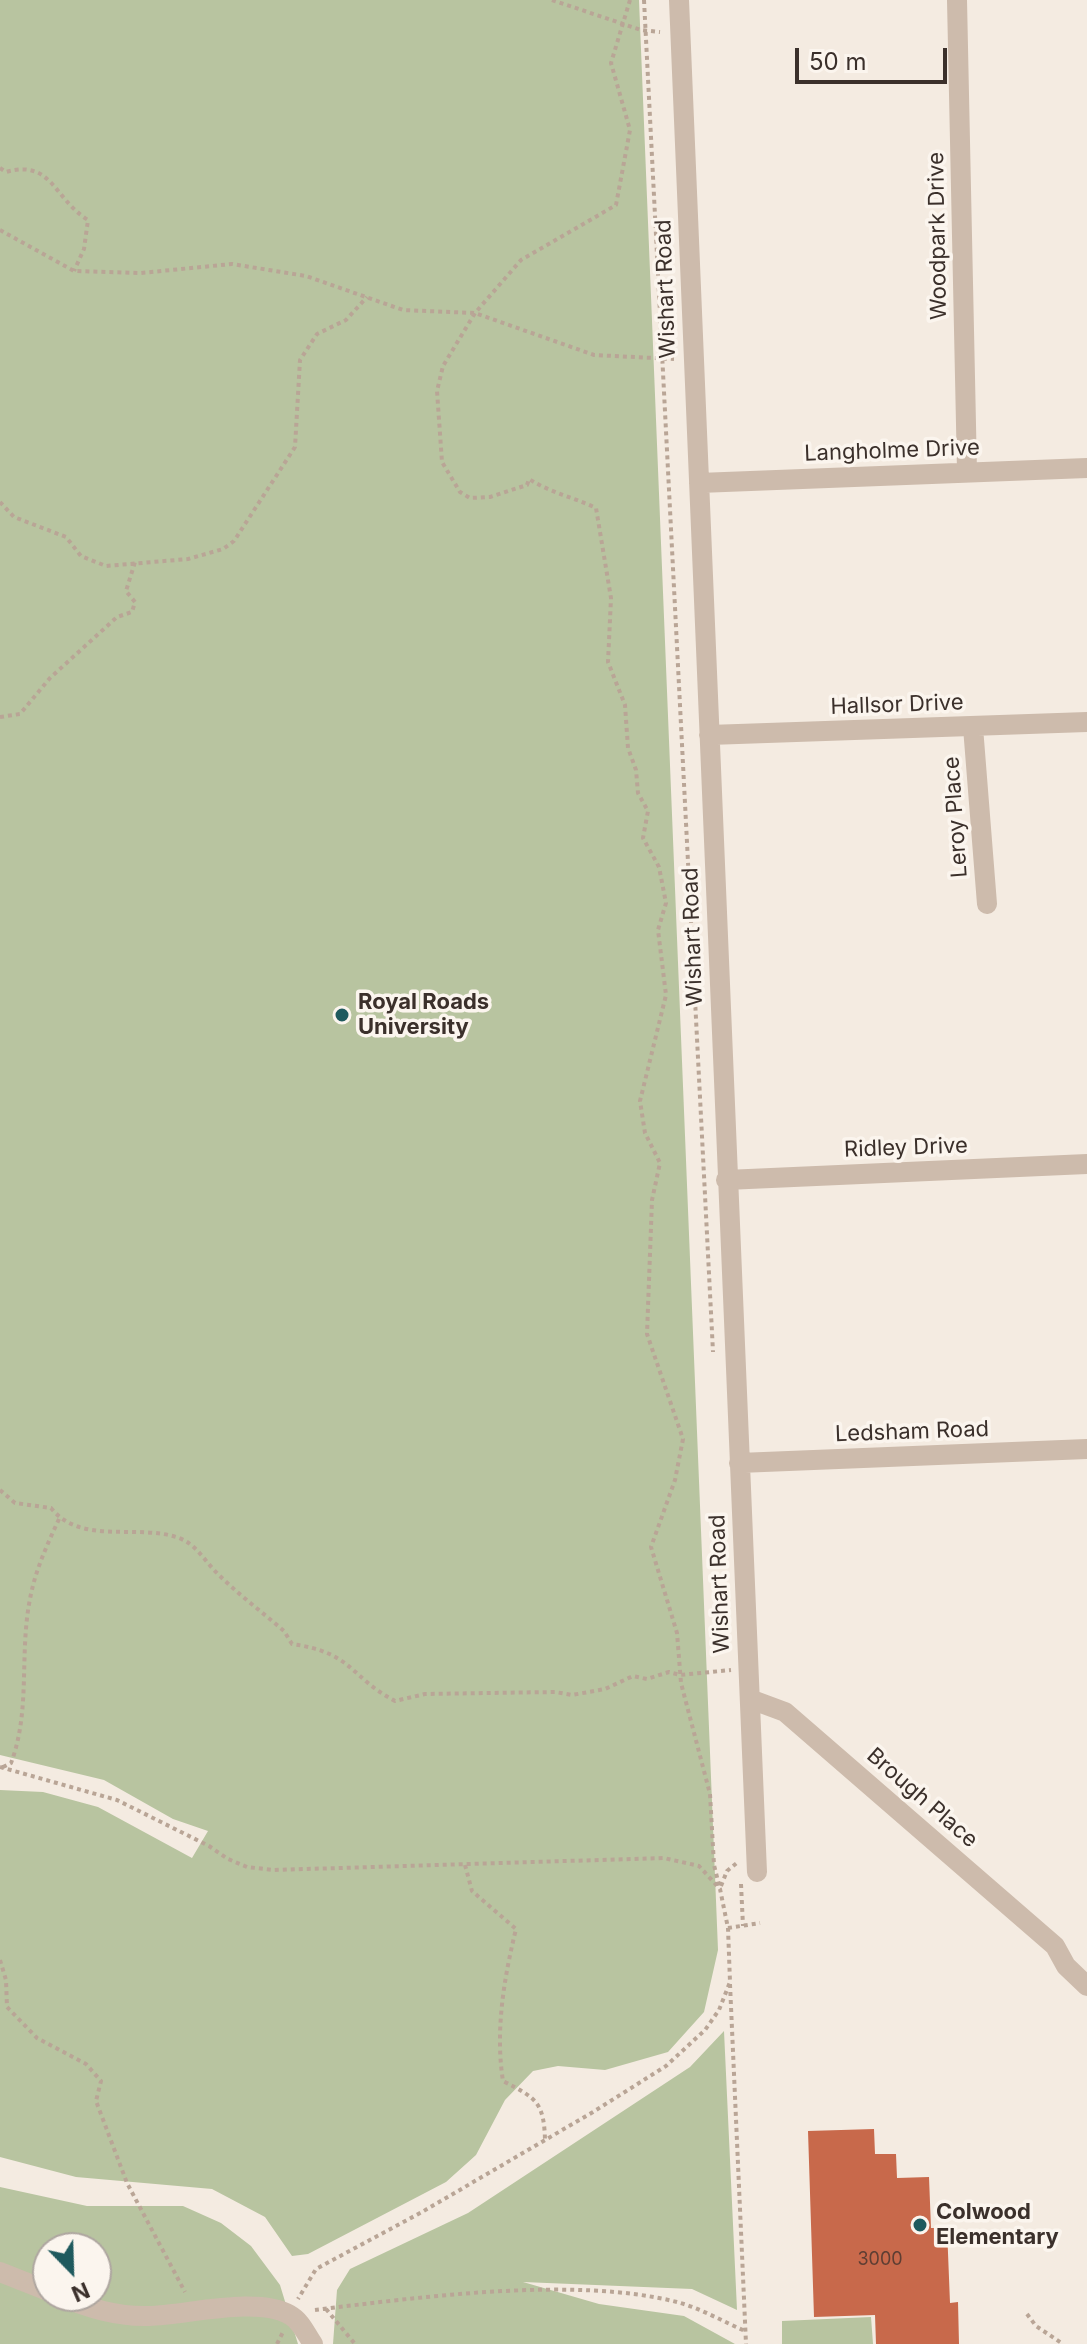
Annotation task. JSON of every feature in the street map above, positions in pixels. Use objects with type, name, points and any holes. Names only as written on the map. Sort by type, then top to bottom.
[{"type":"street","name":"Wishart Road","points":[[679,0],[739,1463],[739,1670],[750,1699],[749,1866]]},
{"type":"street","name":"Woodpark Drive","points":[[957,0],[967,471]]},
{"type":"street","name":"Langholme Drive","points":[[699,483],[1087,468]]},
{"type":"street","name":"Hallsor Drive","points":[[709,735],[1087,722]]},
{"type":"street","name":"Leroy Place","points":[[973,727],[987,904]]},
{"type":"street","name":"Ridley Drive","points":[[726,1180],[1087,1164]]},
{"type":"street","name":"Ledsham Road","points":[[739,1463],[1087,1449]]},
{"type":"street","name":"Brough Place","points":[[750,1699],[785,1712],[1055,1946],[1066,1966],[1087,1986]]},
{"type":"street","points":[[0,2272],[32,2285]]},
{"type":"street","points":[[109,2312],[118,2315],[187,2312],[238,2306],[288,2313],[299,2322],[313,2344]]},
{"type":"path","points":[[552,0],[645,31],[681,34]]},
{"type":"path","points":[[630,0],[611,63],[630,130],[616,205],[521,260],[475,313],[443,366],[437,391],[442,462],[460,492],[470,498],[490,497],[527,485],[529,479],[550,493],[567,494],[596,508],[611,598],[608,662],[625,705],[628,748],[636,770],[638,793],[648,811],[643,838],[659,867],[666,903],[658,930],[666,995],[640,1101],[645,1133],[660,1163],[652,1200],[647,1334],[683,1439],[675,1480],[651,1547],[677,1633],[680,1675],[710,1794],[714,1865],[728,1928],[746,2344]]},
{"type":"path","points":[[644,0],[713,1355]]},
{"type":"path","points":[[0,168],[6,172],[25,167],[42,173],[70,209],[88,220],[84,249],[74,271]]},
{"type":"path","points":[[0,230],[74,271],[141,273],[232,264],[306,276],[403,310],[475,313],[594,355],[692,360]]},
{"type":"path","points":[[0,502],[14,517],[66,537],[81,556],[106,566],[188,559],[223,549],[234,541],[295,447],[300,360],[317,334],[346,320],[367,297]]},
{"type":"path","points":[[0,717],[20,714],[50,678],[117,617],[132,612],[135,602],[126,591],[135,562]]},
{"type":"path","points":[[0,1490],[15,1503],[51,1508],[59,1519],[103,1533],[146,1532],[180,1538],[201,1552],[215,1571],[284,1631],[292,1644],[321,1648],[344,1659],[378,1692],[395,1701],[425,1694],[555,1692],[572,1695],[605,1689],[633,1676],[647,1679],[669,1672],[680,1675],[739,1670]]},
{"type":"path","points":[[0,1768],[11,1763],[20,1739],[29,1600],[41,1558],[59,1519]]},
{"type":"path","points":[[729,1654],[739,1670]]},
{"type":"path","points":[[731,1686],[739,1670]]},
{"type":"path","points":[[0,1768],[117,1800],[247,1867],[274,1870],[664,1858],[699,1866],[720,1889]]},
{"type":"path","points":[[465,1865],[472,1891],[516,1929],[505,1974],[499,2053],[503,2081],[530,2094],[544,2111],[545,2140]]},
{"type":"path","points":[[720,1889],[727,1871],[749,1866],[743,1926]]},
{"type":"path","points":[[728,1928],[760,1923]]},
{"type":"path","points":[[0,1960],[6,1980],[7,2007]]},
{"type":"path","points":[[288,2313],[316,2269],[545,2140],[666,2066],[705,2030],[719,2010],[730,1982]]},
{"type":"path","points":[[0,2004],[7,2007],[37,2038],[86,2064],[101,2081],[96,2101],[121,2169],[191,2303],[187,2312]]},
{"type":"path","points":[[288,2313],[491,2293],[589,2291],[678,2302],[745,2331]]},
{"type":"path","points":[[326,2309],[355,2344]]},
{"type":"path","points":[[1027,2314],[1036,2326],[1063,2344]]},
{"type":"green space","name":"Royal Roads University","points":[[0,0],[639,0],[718,1950],[704,2012],[668,2052],[605,2070],[558,2066],[533,2071],[505,2100],[476,2155],[446,2182],[308,2254],[292,2256],[265,2217],[212,2189],[76,2177],[0,2157],[0,1790],[43,1792],[98,1807],[192,1858],[208,1831],[173,1819],[104,1780],[0,1755]]},
{"type":"green space","points":[[724,2031],[737,2310],[692,2289],[523,2282],[599,2304],[684,2316],[735,2344],[333,2344],[337,2290],[350,2269],[468,2213],[690,2067]]},
{"type":"green space","points":[[0,2187],[87,2206],[183,2206],[221,2223],[251,2246],[280,2285],[298,2344],[0,2344]]},
{"type":"green space","points":[[871,2317],[873,2344],[782,2344],[782,2321]]},
{"type":"building","points":[[874,2129],[875,2154],[896,2154],[897,2178],[929,2177],[931,2228],[947,2228],[950,2303],[958,2302],[959,2344],[876,2344],[875,2315],[814,2317],[808,2131]]},
{"type":"place","name":"Royal Roads University","points":[[342,1015]]},
{"type":"place","name":"Colwood Elementary","points":[[920,2225]]}]
